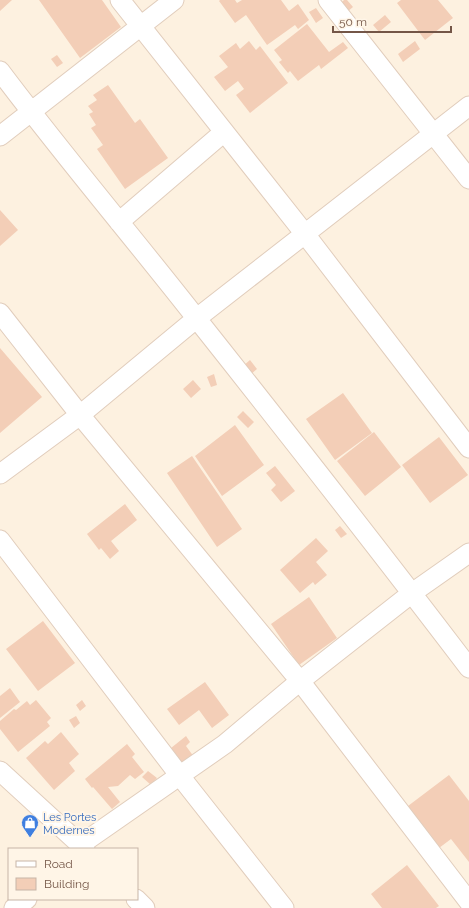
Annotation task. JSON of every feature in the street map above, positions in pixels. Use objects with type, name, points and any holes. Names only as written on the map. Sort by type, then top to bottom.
[{"type":"street","points":[[120,0],[305,234],[469,448]]},
{"type":"street","points":[[0,136],[174,0]]},
{"type":"street","points":[[328,0],[469,179]]},
{"type":"street","points":[[0,71],[31,112],[197,318],[469,668]]},
{"type":"street","points":[[0,474],[80,415],[197,318],[469,106]]},
{"type":"street","points":[[119,222],[224,132]]},
{"type":"street","points":[[2,320],[300,681],[469,902]]},
{"type":"street","points":[[0,540],[180,776],[284,908]]},
{"type":"street","points":[[0,771],[83,847],[225,744],[300,681],[412,593],[469,553]]},
{"type":"street","points":[[14,908],[26,900]]},
{"type":"street","points":[[137,900],[145,908]]},
{"type":"building","points":[[0,0],[12,0],[0,11]]},
{"type":"building","points":[[39,0],[102,0],[121,27],[80,58]]},
{"type":"building","points":[[235,0],[237,3],[242,0],[281,0],[289,11],[298,4],[309,20],[298,29],[295,25],[267,45],[246,15],[235,23],[219,1]]},
{"type":"building","points":[[344,0],[347,0],[353,7],[347,12],[340,4]]},
{"type":"building","points":[[401,0],[438,0],[453,18],[425,40],[397,3]]},
{"type":"building","points":[[316,8],[323,18],[316,23],[309,12]]},
{"type":"building","points":[[385,15],[391,22],[379,32],[373,25]]},
{"type":"building","points":[[307,24],[329,52],[343,42],[348,48],[321,69],[319,65],[298,81],[290,71],[288,73],[279,62],[282,60],[274,50]]},
{"type":"building","points":[[249,41],[256,50],[260,46],[288,83],[250,113],[236,95],[244,89],[238,81],[225,91],[214,77],[228,67],[219,56],[236,43],[240,49]]},
{"type":"building","points":[[415,41],[420,49],[403,62],[398,54]]},
{"type":"building","points":[[57,55],[63,63],[57,67],[51,59]]},
{"type":"building","points":[[108,85],[135,123],[140,119],[168,158],[125,189],[97,149],[103,145],[91,128],[96,125],[89,114],[93,112],[88,106],[97,100],[93,95]]},
{"type":"building","points":[[0,210],[18,230],[0,246]]},
{"type":"building","points":[[0,348],[42,397],[0,433]]},
{"type":"building","points":[[250,360],[257,369],[250,375],[243,366]]},
{"type":"building","points":[[214,374],[217,385],[211,387],[207,377]]},
{"type":"building","points":[[193,380],[201,389],[191,398],[183,389]]},
{"type":"building","points":[[343,393],[372,433],[335,460],[306,419]]},
{"type":"building","points":[[243,411],[254,422],[248,428],[237,417]]},
{"type":"building","points":[[235,425],[264,465],[222,496],[195,456]]},
{"type":"building","points":[[374,432],[401,467],[365,496],[337,461]]},
{"type":"building","points":[[439,437],[468,475],[430,503],[402,465]]},
{"type":"building","points":[[192,456],[242,529],[217,547],[167,473]]},
{"type":"building","points":[[275,466],[295,491],[281,502],[271,490],[276,485],[266,473]]},
{"type":"building","points":[[125,504],[137,520],[111,541],[119,551],[110,559],[101,548],[99,550],[87,534]]},
{"type":"building","points":[[340,526],[347,534],[341,538],[335,530]]},
{"type":"building","points":[[316,538],[328,551],[316,562],[327,575],[315,585],[313,582],[300,593],[280,570]]},
{"type":"building","points":[[309,597],[337,638],[299,665],[271,624]]},
{"type":"building","points":[[43,621],[75,663],[38,691],[6,649]]},
{"type":"building","points":[[205,682],[229,715],[212,728],[199,710],[179,725],[167,709]]},
{"type":"building","points":[[10,688],[20,702],[0,718],[0,696]]},
{"type":"building","points":[[36,700],[51,718],[47,722],[50,726],[18,752],[0,729],[0,721],[14,709],[16,710],[27,701],[30,705]]},
{"type":"building","points":[[82,700],[86,706],[80,711],[76,705]]},
{"type":"building","points":[[76,716],[80,723],[74,728],[69,720]]},
{"type":"building","points":[[61,732],[79,754],[69,763],[75,771],[54,790],[26,758],[45,741],[48,744]]},
{"type":"building","points":[[186,736],[190,742],[186,746],[194,757],[183,765],[171,748]]},
{"type":"building","points":[[127,744],[135,754],[132,757],[144,772],[135,779],[130,775],[118,786],[108,787],[120,802],[112,809],[85,779]]},
{"type":"building","points":[[148,771],[157,778],[151,785],[142,777]]},
{"type":"building","points":[[449,775],[469,801],[469,862],[451,839],[439,848],[408,806]]},
{"type":"building","points":[[407,865],[439,906],[436,908],[382,908],[371,894]]},
{"type":"place","name":"Les Portes Modernes","points":[[30,838]]}]
